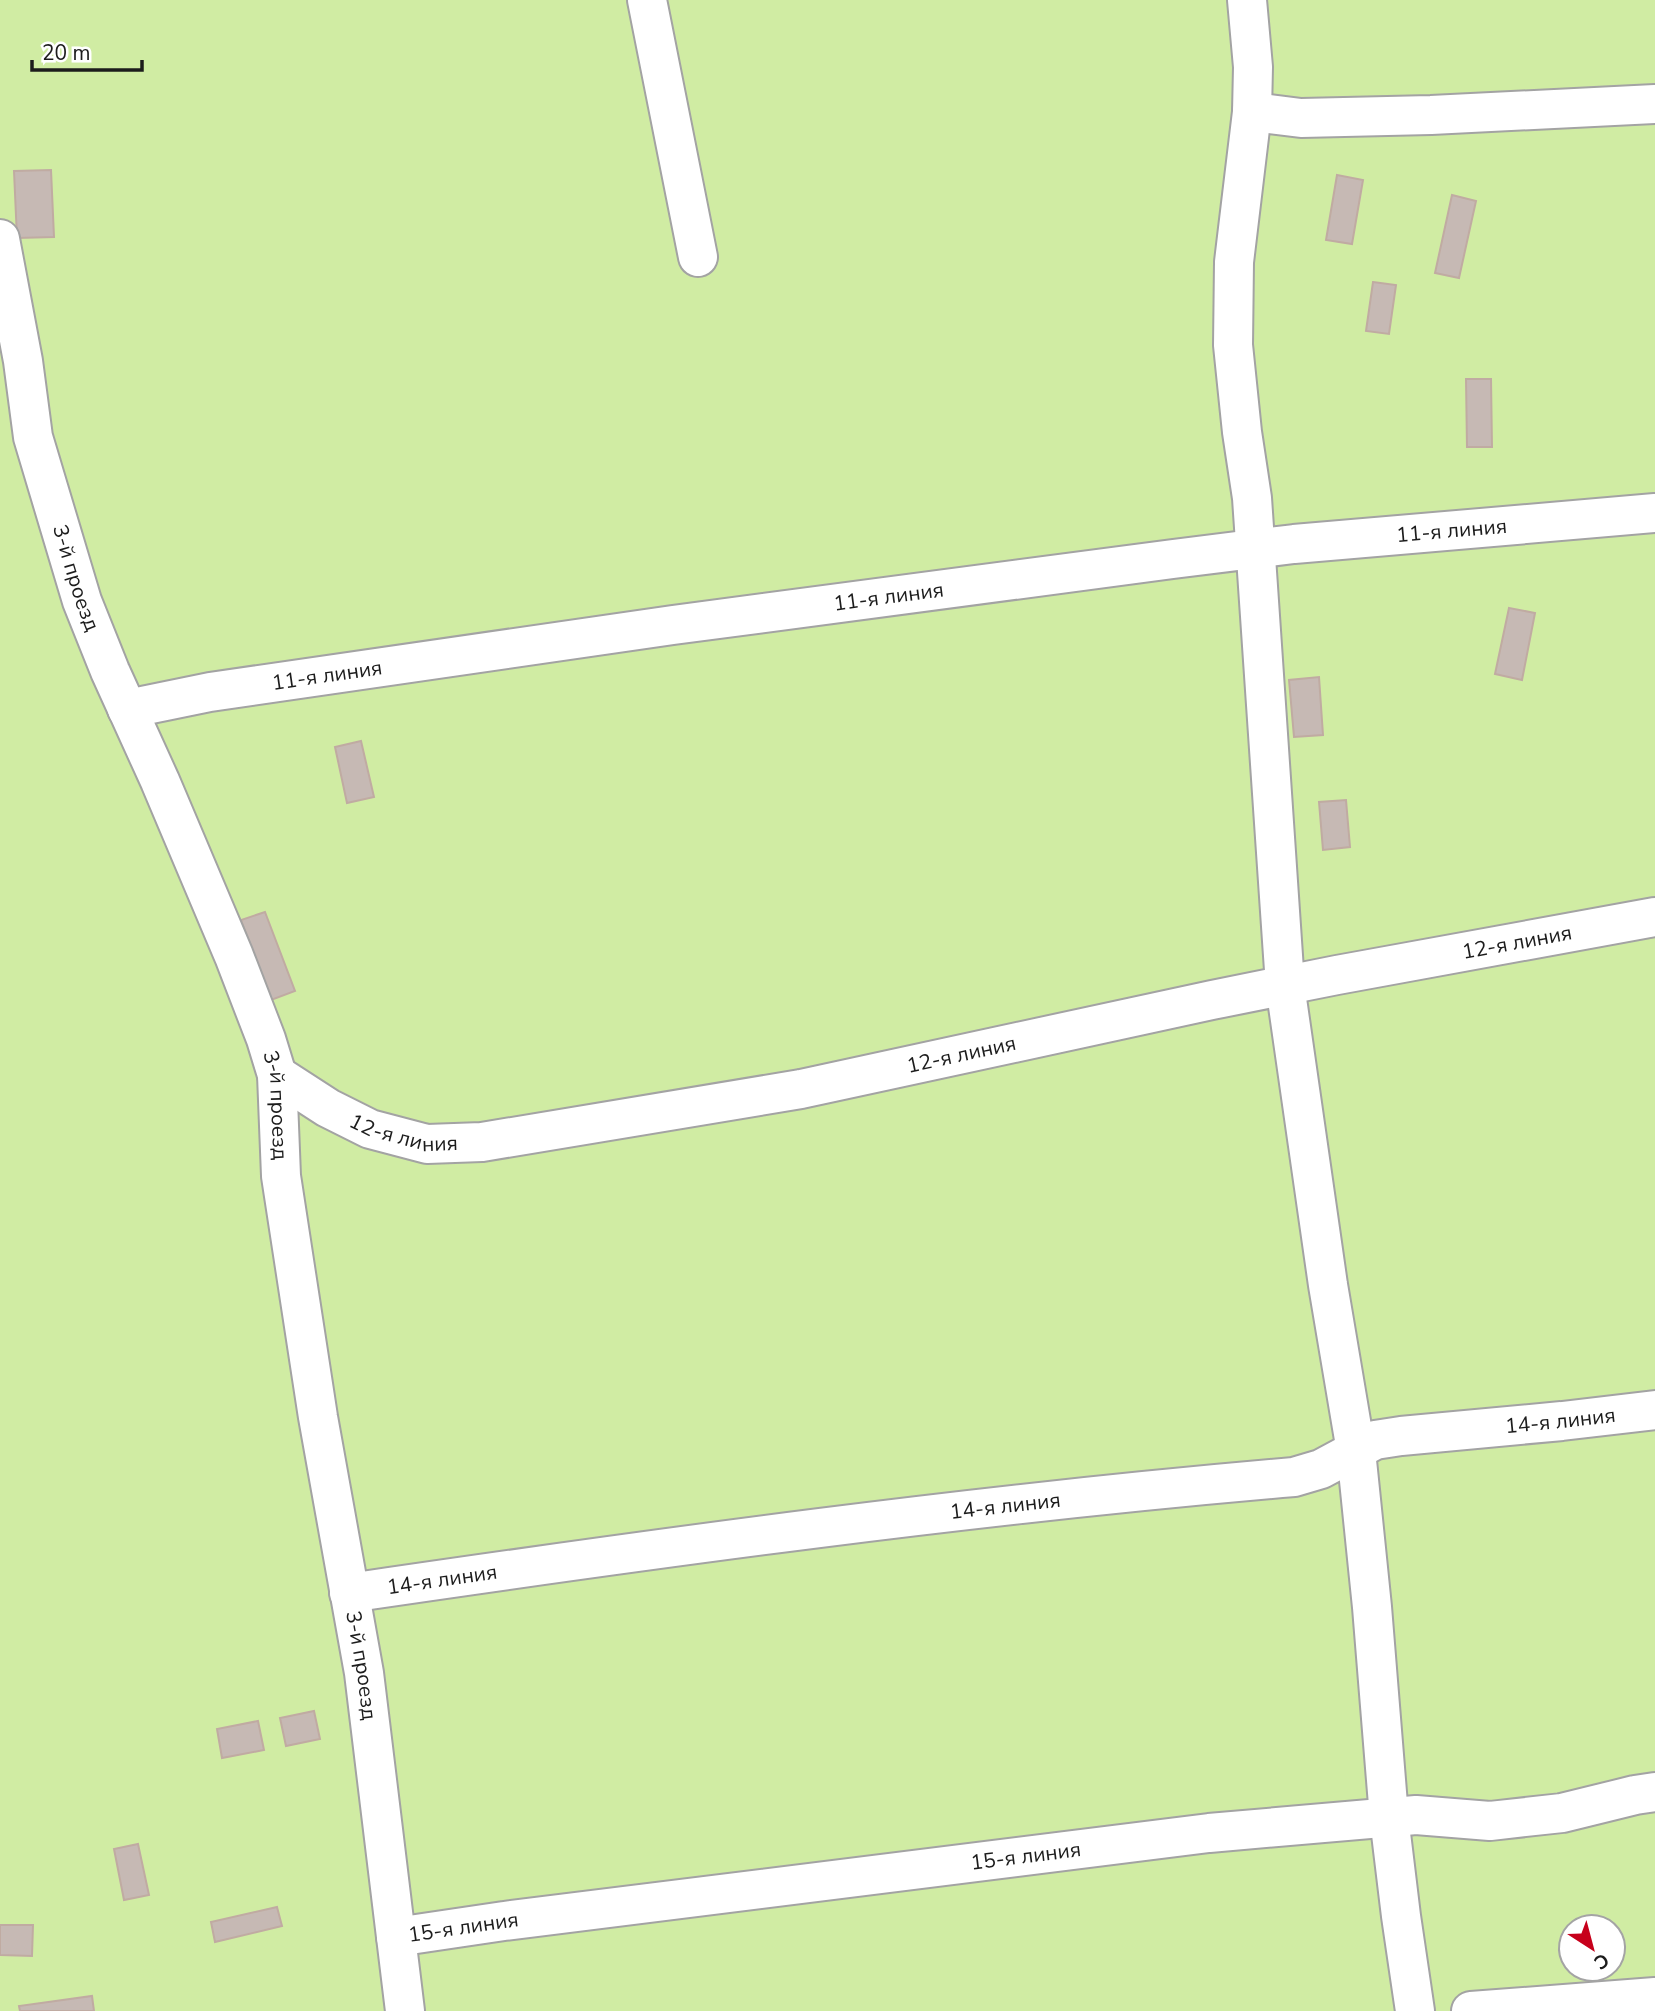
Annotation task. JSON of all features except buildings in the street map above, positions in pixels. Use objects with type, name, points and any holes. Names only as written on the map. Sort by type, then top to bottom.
[{"type":"street","points":[[647,0],[698,257]]},
{"type":"street","points":[[1247,0],[1253,67],[1252,112],[1234,262],[1233,345],[1252,498],[1285,985],[1328,1285],[1356,1451],[1373,1607],[1389,1817],[1415,2011]]},
{"type":"street","points":[[1252,112],[1301,118],[1418,116],[1655,104]]},
{"type":"street","name":"3-й проезд","points":[[0,239],[23,361],[33,437],[82,601],[234,956],[267,1039],[277,1075],[281,1176],[317,1417],[364,1673],[405,2011]]},
{"type":"street","name":"11-я линия","points":[[127,709],[210,692],[619,633],[1255,549],[1655,513]]},
{"type":"street","name":"12-я линия","points":[[277,1075],[328,1108],[370,1129],[426,1144],[482,1142],[800,1089],[1285,985],[1655,917]]},
{"type":"street","name":"14-я линия","points":[[349,1593],[594,1557],[925,1514],[1294,1477],[1321,1469],[1376,1440],[1655,1410]]},
{"type":"street","name":"15-я линия","points":[[396,1937],[559,1914],[1196,1835],[1416,1815],[1490,1821],[1562,1813],[1655,1792]]},
{"type":"street","points":[[1471,2011],[1655,1997]]},
{"type":"green space","points":[[0,0],[1655,0],[1655,2011],[0,2011]]}]
